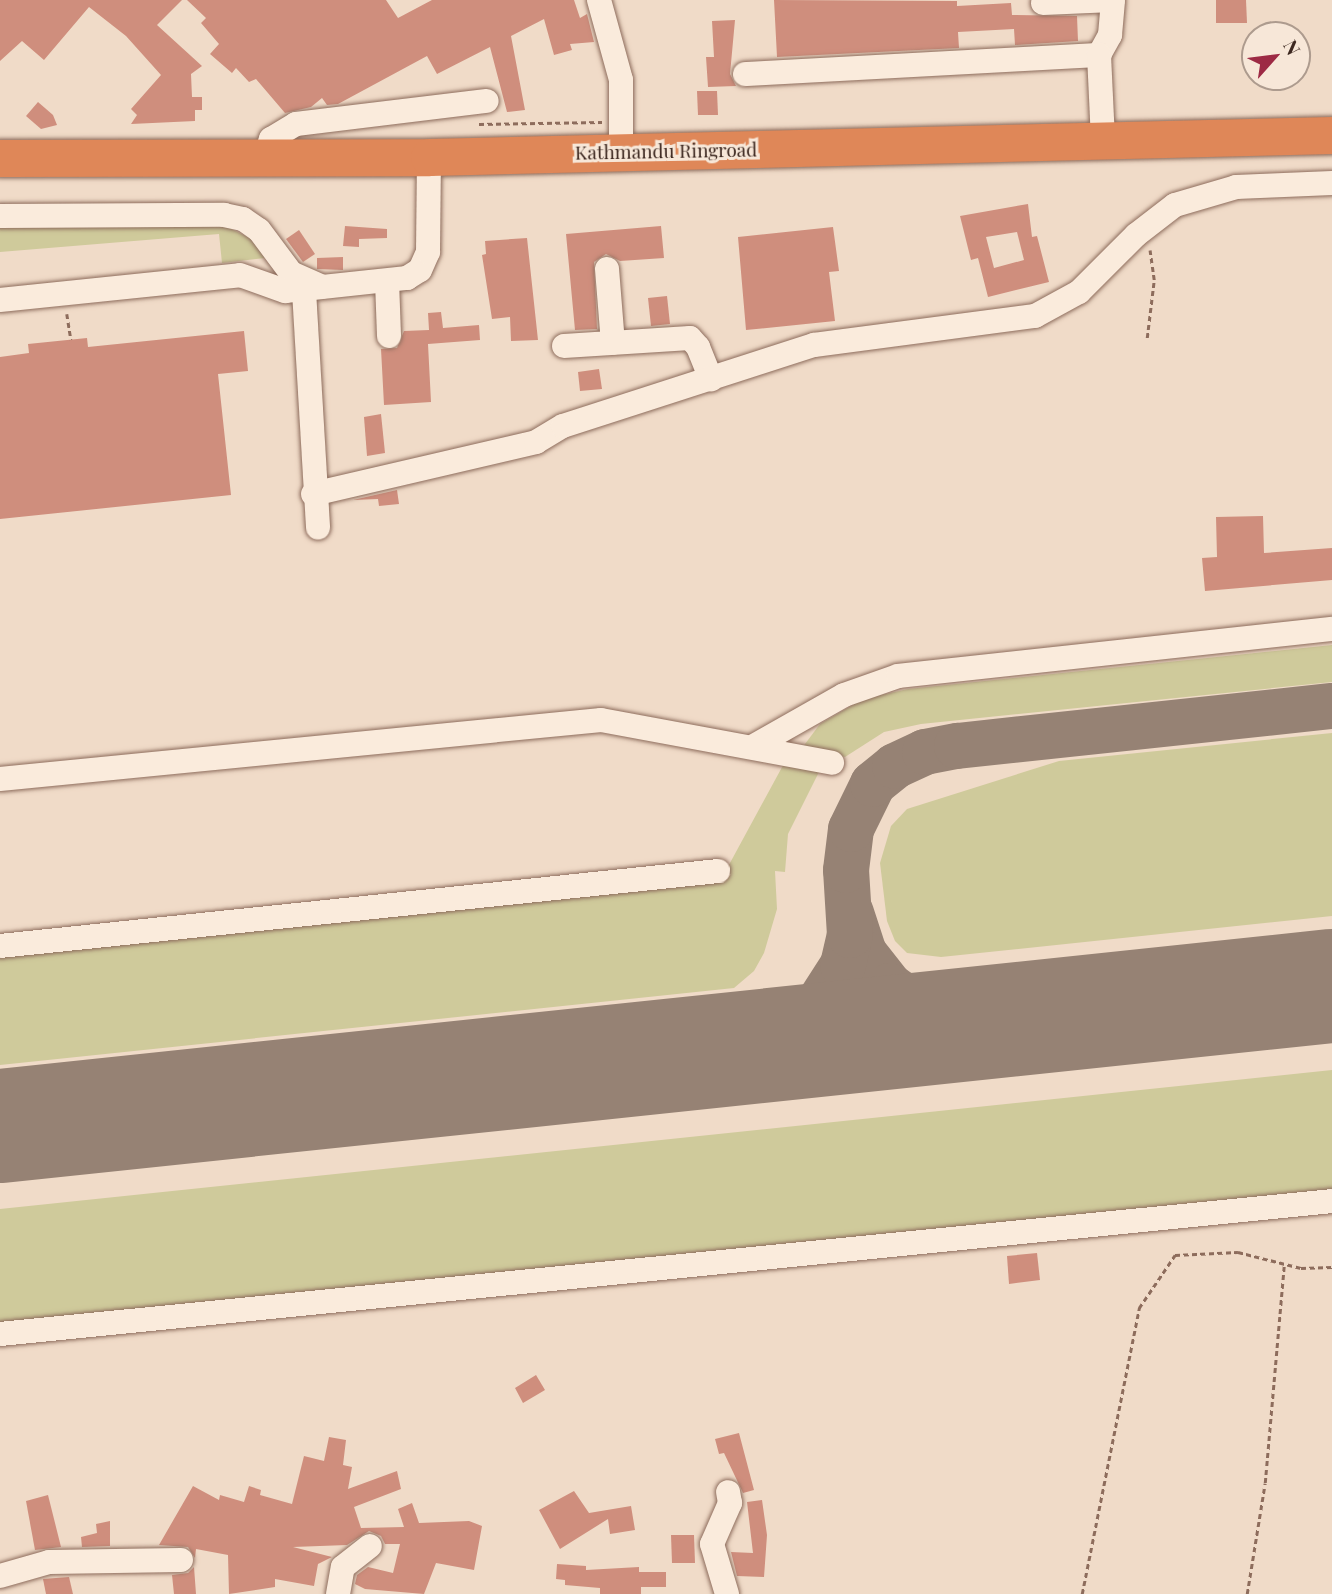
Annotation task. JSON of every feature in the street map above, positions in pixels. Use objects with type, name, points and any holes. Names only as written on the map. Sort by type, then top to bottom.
[{"type":"highway","name":"Kathmandu Ringroad","points":[[0,158],[265,155],[429,157],[1332,135]]},
{"type":"street","points":[[599,0],[621,80],[621,152]]},
{"type":"street","points":[[1043,3],[1113,1],[1110,35],[1099,55],[1103,141]]},
{"type":"street","points":[[745,74],[1099,55]]},
{"type":"street","points":[[265,155],[271,139],[296,124],[487,101]]},
{"type":"street","points":[[0,300],[240,275],[285,291],[407,278],[425,263],[429,157]]},
{"type":"street","points":[[313,494],[536,442],[563,426],[814,345],[1035,316],[1079,292],[1136,235],[1175,205],[1213,191],[1332,183]]},
{"type":"street","points":[[0,216],[224,215],[243,219],[259,230],[290,273],[315,289]]},
{"type":"street","points":[[607,269],[613,343]]},
{"type":"street","points":[[387,281],[389,335]]},
{"type":"street","points":[[315,289],[313,494],[318,528]]},
{"type":"street","points":[[565,346],[690,338],[698,347],[711,380]]},
{"type":"street","points":[[754,746],[844,695],[898,676],[1332,629]]},
{"type":"street","points":[[0,779],[601,720],[832,762]]},
{"type":"street","points":[[0,946],[718,871]]},
{"type":"street","points":[[0,1334],[1332,1201]]},
{"type":"street","points":[[727,1492],[730,1503],[712,1544],[727,1594]]},
{"type":"street","points":[[338,1594],[343,1567],[370,1546]]},
{"type":"street","points":[[0,1576],[49,1562],[181,1560]]},
{"type":"path","points":[[1136,235],[1149,248],[1153,260],[1147,338]]},
{"type":"path","points":[[64,294],[71,340]]},
{"type":"path","points":[[1082,1594],[1139,1308],[1175,1255],[1238,1252],[1301,1268],[1332,1267]]},
{"type":"path","points":[[1247,1594],[1265,1483],[1284,1264]]},
{"type":"shaded area","points":[[223,225],[258,242],[265,258],[222,263],[219,234],[0,252],[0,227]]},
{"type":"shaded area","points":[[1332,645],[1332,682],[921,724],[884,732],[845,757],[802,748],[820,724],[863,699],[908,689]]},
{"type":"shaded area","points":[[1332,733],[1332,916],[941,957],[907,953],[895,941],[887,921],[880,863],[891,826],[907,809],[1059,761]]},
{"type":"shaded area","points":[[787,758],[821,768],[788,834],[785,872],[775,871],[777,909],[764,953],[754,971],[734,988],[0,1065],[0,948],[724,874]]},
{"type":"shaded area","points":[[1332,1070],[1332,1191],[0,1331],[0,1209]]},
{"type":"building","points":[[0,0],[182,0],[157,25],[202,66],[191,74],[192,97],[202,97],[202,110],[195,110],[195,121],[131,124],[137,115],[131,109],[161,75],[126,36],[89,7],[44,60],[22,41],[0,61]]},
{"type":"building","points":[[187,0],[386,0],[398,18],[432,0],[574,0],[580,18],[587,14],[594,42],[570,44],[572,50],[554,55],[544,19],[511,36],[525,110],[507,112],[490,47],[437,74],[427,56],[338,104],[327,105],[322,98],[311,107],[285,113],[256,79],[249,82],[236,68],[232,73],[210,54],[219,44],[201,23],[206,18]]},
{"type":"building","points":[[774,0],[957,1],[957,6],[1011,3],[1012,15],[1077,16],[1078,41],[1015,45],[1014,29],[958,32],[959,48],[777,57]]},
{"type":"building","points":[[1216,0],[1246,0],[1247,21],[1216,23]]},
{"type":"building","points":[[735,20],[730,74],[736,86],[708,87],[706,57],[714,57],[712,21]]},
{"type":"building","points":[[697,91],[717,91],[718,115],[698,115]]},
{"type":"building","points":[[38,102],[53,115],[57,125],[41,129],[26,116]]},
{"type":"building","points":[[1028,204],[1032,237],[1037,236],[1049,282],[988,297],[978,258],[971,260],[960,216]],"holes":[[[1017,232],[1024,260],[994,268],[986,237]]]},
{"type":"building","points":[[345,226],[387,229],[387,238],[359,239],[359,247],[343,246]]},
{"type":"building","points":[[661,226],[664,258],[620,261],[606,254],[594,262],[597,329],[575,330],[566,234]]},
{"type":"building","points":[[833,227],[839,271],[829,272],[835,321],[746,330],[738,237]]},
{"type":"building","points":[[299,230],[315,254],[303,262],[286,239]]},
{"type":"building","points":[[527,238],[538,340],[511,341],[510,317],[492,319],[482,255],[486,254],[485,241]]},
{"type":"building","points":[[343,257],[343,270],[317,269],[317,258]]},
{"type":"building","points":[[667,296],[670,324],[651,326],[648,298]]},
{"type":"building","points":[[441,312],[443,328],[479,325],[480,340],[428,344],[431,402],[384,405],[381,349],[397,348],[404,331],[429,330],[428,313]]},
{"type":"building","points":[[244,331],[248,371],[218,374],[231,495],[0,519],[0,357],[29,353],[28,344],[87,338],[88,347]]},
{"type":"building","points":[[599,369],[602,389],[580,391],[578,372]]},
{"type":"building","points":[[381,414],[385,453],[367,456],[364,417]]},
{"type":"building","points":[[397,490],[399,504],[379,506],[378,499],[353,500]]},
{"type":"building","points":[[1263,516],[1264,553],[1332,548],[1332,580],[1205,591],[1202,558],[1217,557],[1216,517]]},
{"type":"building","points":[[1037,1253],[1040,1280],[1009,1284],[1007,1256]]},
{"type":"building","points":[[536,1375],[545,1390],[523,1403],[515,1388]]},
{"type":"building","points":[[739,1433],[754,1490],[743,1493],[724,1453],[719,1454],[715,1439]]},
{"type":"building","points":[[329,1437],[346,1440],[343,1465],[352,1467],[348,1489],[397,1471],[401,1489],[354,1507],[361,1528],[404,1527],[398,1509],[412,1503],[419,1523],[469,1521],[482,1526],[474,1570],[436,1563],[424,1594],[365,1589],[355,1584],[357,1575],[368,1567],[393,1573],[400,1544],[385,1544],[381,1536],[369,1531],[347,1545],[293,1547],[332,1557],[318,1564],[314,1586],[275,1579],[275,1587],[229,1594],[228,1555],[196,1549],[195,1558],[188,1547],[159,1545],[193,1486],[219,1500],[220,1495],[244,1502],[249,1486],[261,1490],[260,1495],[292,1504],[304,1456],[324,1461]]},
{"type":"building","points":[[574,1491],[589,1513],[631,1506],[635,1530],[610,1534],[608,1519],[560,1549],[539,1510]]},
{"type":"building","points":[[48,1495],[61,1547],[35,1550],[26,1501]]},
{"type":"building","points":[[762,1500],[767,1535],[764,1577],[737,1576],[731,1552],[753,1553],[747,1502]]},
{"type":"building","points":[[110,1521],[110,1546],[82,1547],[81,1537],[97,1533],[96,1524]]},
{"type":"building","points":[[671,1535],[694,1535],[695,1563],[672,1563]]},
{"type":"building","points":[[557,1564],[586,1566],[586,1570],[639,1567],[639,1572],[666,1572],[666,1587],[641,1587],[641,1594],[600,1594],[600,1588],[565,1585],[565,1580],[556,1579]]},
{"type":"building","points":[[194,1567],[196,1594],[174,1594],[172,1575],[188,1573]]},
{"type":"building","points":[[69,1577],[73,1594],[46,1594],[43,1579]]},
{"type":"taxiway","points":[[777,1043],[816,1007],[843,965],[850,935],[846,870],[851,829],[873,784],[895,766],[925,752],[957,746],[1332,706]]},
{"type":"taxiway","points":[[851,913],[864,953],[890,986],[921,1008],[978,1022]]},
{"type":"runway","points":[[0,1126],[1332,986]]}]
